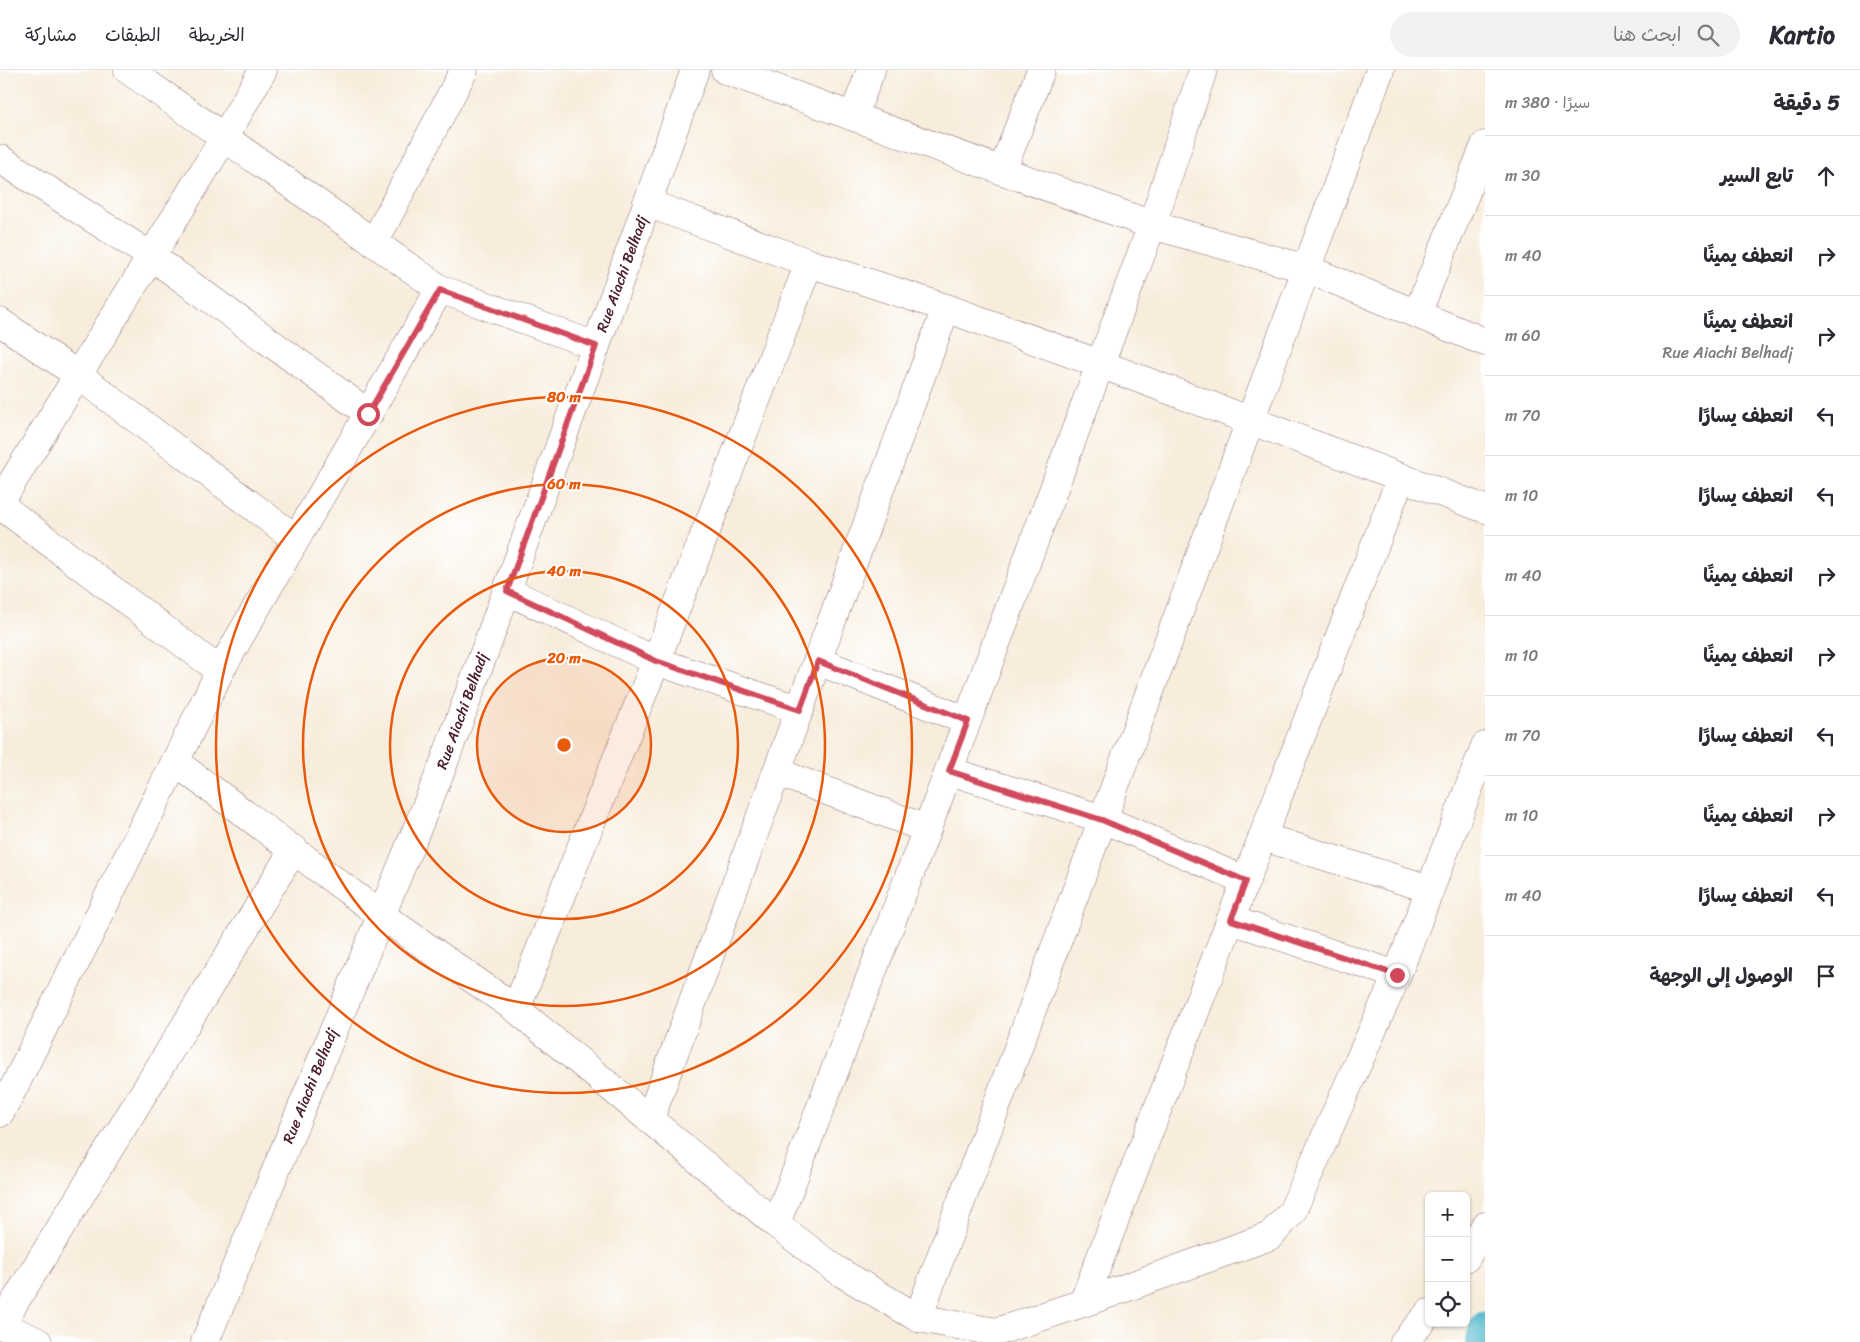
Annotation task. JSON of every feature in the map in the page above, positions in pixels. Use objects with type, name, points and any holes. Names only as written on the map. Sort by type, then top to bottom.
[{"type":"street","points":[[128,70],[440,290],[596,346]]},
{"type":"street","points":[[220,671],[0,503],[224,138],[263,70]]},
{"type":"street","points":[[374,243],[464,70]]},
{"type":"street","name":"Rue Aiachi Belhadj","points":[[205,1342],[442,768],[596,346],[694,70]]},
{"type":"street","points":[[724,70],[1152,226],[1307,268],[1485,342]]},
{"type":"street","points":[[853,117],[871,70]]},
{"type":"street","points":[[1002,171],[1041,70]]},
{"type":"street","points":[[776,1224],[968,721],[1152,226],[1203,70]]},
{"type":"street","points":[[918,1318],[1380,70]]},
{"type":"street","points":[[1418,314],[1485,145]]},
{"type":"street","points":[[0,159],[151,256],[368,414]]},
{"type":"street","points":[[647,203],[809,263],[946,308],[1100,364],[1485,509]]},
{"type":"street","points":[[516,1009],[656,661],[809,263]]},
{"type":"street","points":[[0,1113],[8,1082],[175,762],[220,671],[440,290]]},
{"type":"street","points":[[650,1119],[946,308]]},
{"type":"street","points":[[0,322],[78,375],[296,539]]},
{"type":"street","points":[[1083,1303],[1401,477]]},
{"type":"street","points":[[507,591],[656,661],[800,710]]},
{"type":"street","points":[[818,661],[968,721]]},
{"type":"street","points":[[175,762],[381,915],[516,1009],[776,1224],[835,1269],[918,1318],[996,1332],[1270,1236],[1292,1212],[1397,975],[1485,746]]},
{"type":"street","points":[[949,771],[1102,820],[1246,881]]},
{"type":"street","points":[[777,772],[927,829]]},
{"type":"street","points":[[1263,837],[1430,889]]},
{"type":"street","points":[[38,1342],[0,1325],[294,850]]},
{"type":"street","points":[[1231,920],[1397,975]]},
{"type":"street","points":[[1470,1251],[1485,1226]]},
{"type":"street","points":[[1404,1342],[1425,1318]]},
{"type":"waterway","points":[[1480,1342],[1485,1326]]},
{"type":"route","points":[[368,414],[440,290],[596,346],[507,591],[656,661],[800,710],[818,661],[968,721],[949,771],[1102,820],[1246,881],[1231,920],[1397,975]]}]
